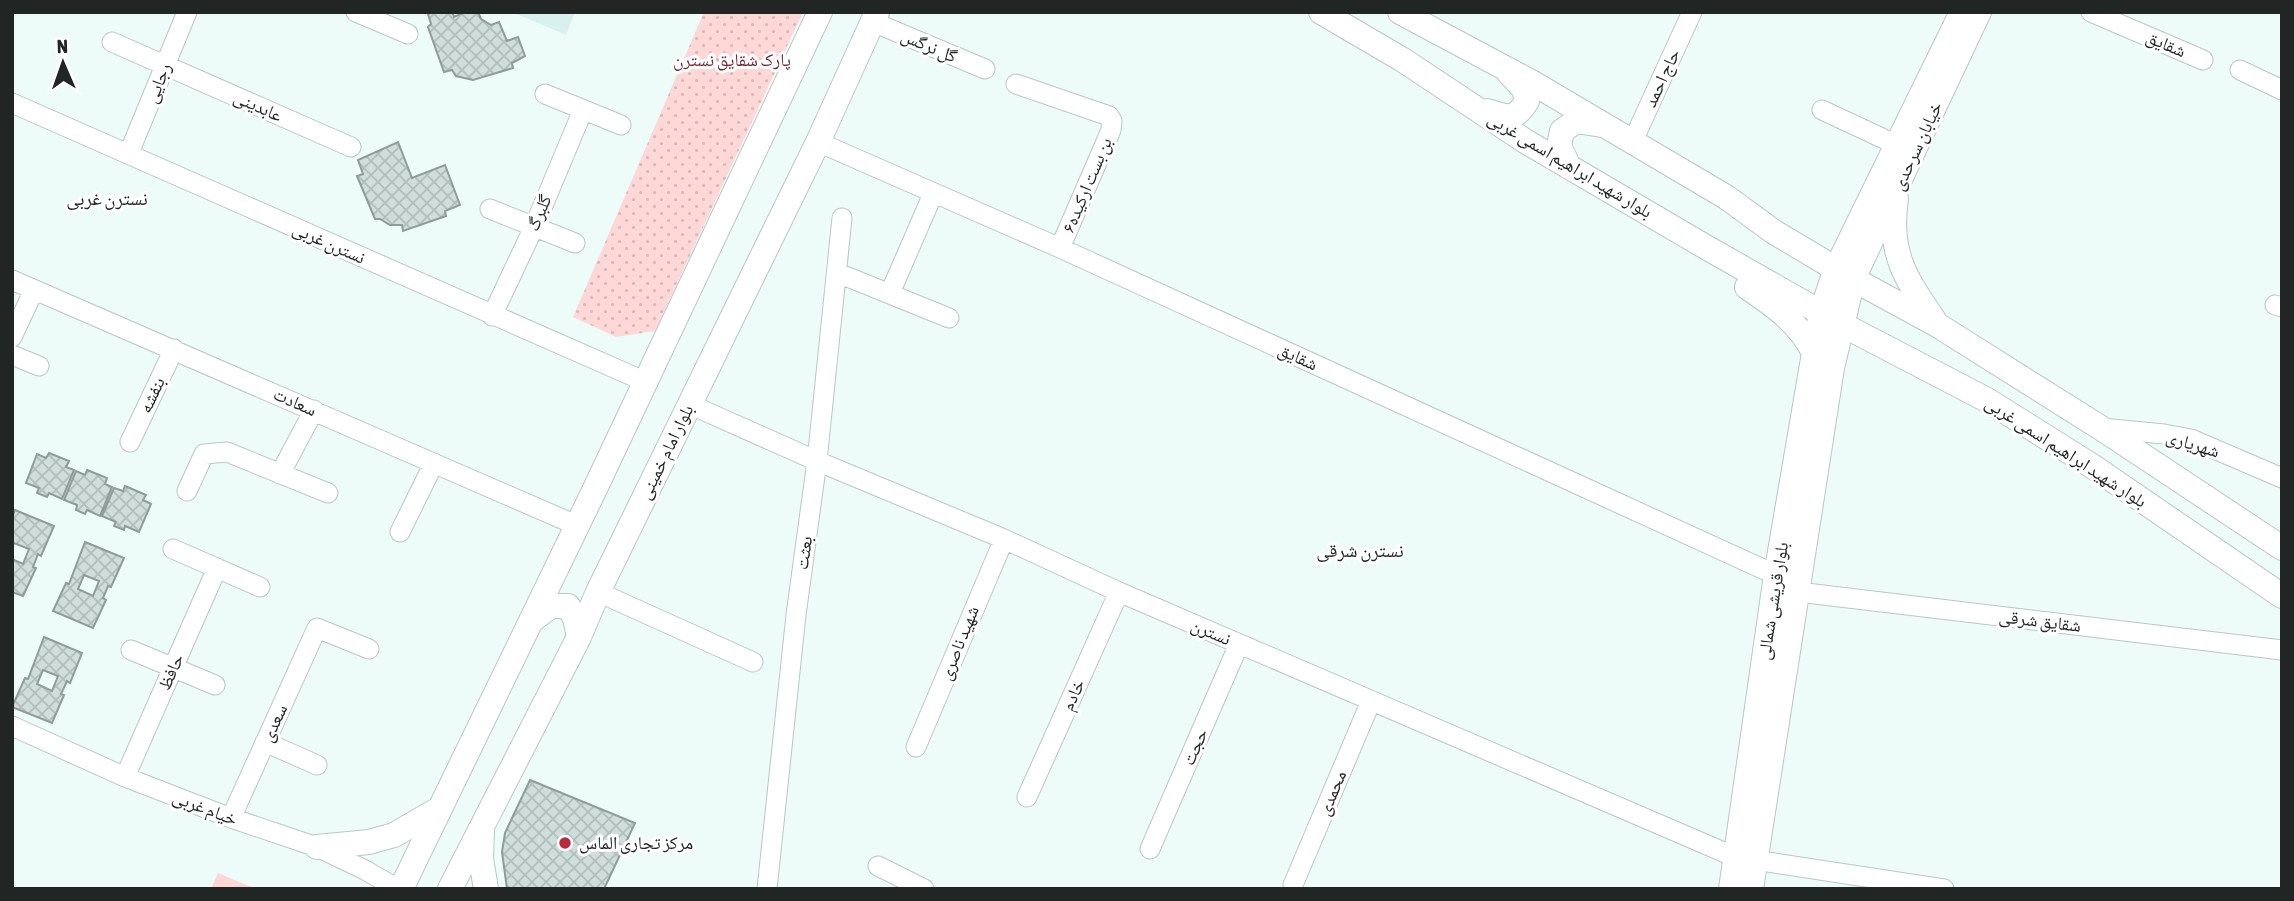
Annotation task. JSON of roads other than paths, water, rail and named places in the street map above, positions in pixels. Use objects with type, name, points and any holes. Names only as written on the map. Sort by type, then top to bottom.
[{"type":"main road","points":[[399,889],[532,620],[820,12]]},
{"type":"main road","name":"بلوار شهید ابراهیم اسمی غربی","points":[[1321,12],[1479,109],[1525,141],[1704,246],[1831,319],[1987,400],[2282,596]]},
{"type":"main road","name":"خیابان سرحدی","points":[[1844,274],[1897,145],[1962,12]]},
{"type":"main road","name":"خیابان سرحدی","points":[[1844,274],[1899,184],[1979,12]]},
{"type":"main road","name":"بلوار شهید ابراهیم اسمی غربی","points":[[1405,14],[1727,197],[1774,232],[1938,326],[2101,428],[2282,548]]},
{"type":"main road","name":"بلوار امام خمینی","points":[[450,889],[579,637],[598,592],[818,142],[875,17]]},
{"type":"main road","points":[[1479,109],[1509,117],[1519,113],[1527,101],[1524,89],[1505,69]]},
{"type":"main road","points":[[1569,167],[1559,146],[1563,131],[1576,121],[1603,125]]},
{"type":"main road","points":[[1899,184],[1894,215],[1895,249],[1912,289],[1938,326]]},
{"type":"main road","points":[[1704,246],[1721,268],[1799,328],[1814,353]]},
{"type":"main road","points":[[1831,319],[1844,274]]},
{"type":"main road","name":"بلوار قریشی شمالی","points":[[1751,889],[1745,858],[1776,575],[1814,353],[1831,319]]},
{"type":"main road","name":"بلوار قریشی شمالی","points":[[1731,889],[1745,858],[1798,593],[1831,319]]},
{"type":"main road","points":[[2063,448],[2073,446],[2081,440],[2083,432],[2080,421],[2073,412]]},
{"type":"main road","points":[[532,620],[551,606],[568,606],[575,618],[579,637]]},
{"type":"main road","points":[[317,847],[369,842],[394,835],[439,809]]},
{"type":"main road","points":[[482,824],[481,859],[486,889]]},
{"type":"street","name":"رجایی","points":[[129,153],[187,12]]},
{"type":"street","points":[[356,12],[408,34]]},
{"type":"street","name":"حاج احمد","points":[[1632,143],[1692,12]]},
{"type":"street","name":"شقایق","points":[[2091,12],[2203,60]]},
{"type":"street","name":"گل نرگس","points":[[875,17],[985,69]]},
{"type":"street","name":"عابدینی","points":[[112,43],[351,147]]},
{"type":"street","points":[[2241,70],[2282,90]]},
{"type":"street","name":"بن بست ارکیده۶","points":[[1016,85],[1109,116],[1112,121],[1111,130],[1060,248]]},
{"type":"street","points":[[545,94],[621,125]]},
{"type":"street","name":"نسترن غربی","points":[[12,103],[646,382]]},
{"type":"street","name":"گلبرگ","points":[[492,316],[534,227],[583,110]]},
{"type":"street","points":[[1822,110],[1897,145]]},
{"type":"street","name":"شقایق","points":[[818,142],[1060,248],[1776,575]]},
{"type":"street","points":[[890,293],[933,194]]},
{"type":"street","points":[[490,209],[575,243]]},
{"type":"street","name":"بعثت","points":[[767,889],[796,615],[817,461],[842,218]]},
{"type":"street","points":[[838,273],[949,318]]},
{"type":"street","name":"سعادت","points":[[12,281],[576,525]]},
{"type":"street","points":[[12,337],[34,289]]},
{"type":"street","name":"بنفشه","points":[[130,442],[174,349]]},
{"type":"street","points":[[12,355],[38,366]]},
{"type":"street","name":"نسترن","points":[[689,404],[1371,701],[1745,858]]},
{"type":"street","points":[[280,474],[314,410]]},
{"type":"street","name":"شهریاری","points":[[2101,428],[2191,439],[2282,478]]},
{"type":"street","points":[[187,491],[204,454],[227,452],[328,493]]},
{"type":"street","points":[[400,532],[434,463]]},
{"type":"street","name":"شهید ناصری","points":[[916,747],[1004,540]]},
{"type":"street","points":[[173,549],[260,587]]},
{"type":"street","name":"حافظ","points":[[125,776],[216,568]]},
{"type":"street","points":[[598,592],[753,662]]},
{"type":"street","name":"خادم","points":[[1027,797],[1119,592]]},
{"type":"street","name":"شقایق شرقی","points":[[1798,593],[2282,650]]},
{"type":"street","name":"سعدی","points":[[231,818],[317,628],[369,649]]},
{"type":"street","name":"حجت","points":[[1150,849],[1240,644]]},
{"type":"street","points":[[131,650],[215,685]]},
{"type":"street","name":"محمدی","points":[[1293,885],[1371,701]]},
{"type":"street","name":"خیام غربی","points":[[12,726],[125,776],[231,818],[317,847],[399,889]]},
{"type":"street","points":[[265,742],[317,765]]},
{"type":"street","points":[[1745,858],[1944,889]]},
{"type":"street","points":[[878,866],[924,889]]},
{"type":"place","name":"مرکز تجاری الماس","points":[[565,843]]},
{"type":"district","name":"نسترن غربی","points":[[107,198]]},
{"type":"district","name":"نسترن شرقی","points":[[1360,550]]},
{"type":"park label","name":"پارک شقایق نسترن","points":[[732,60]]}]
